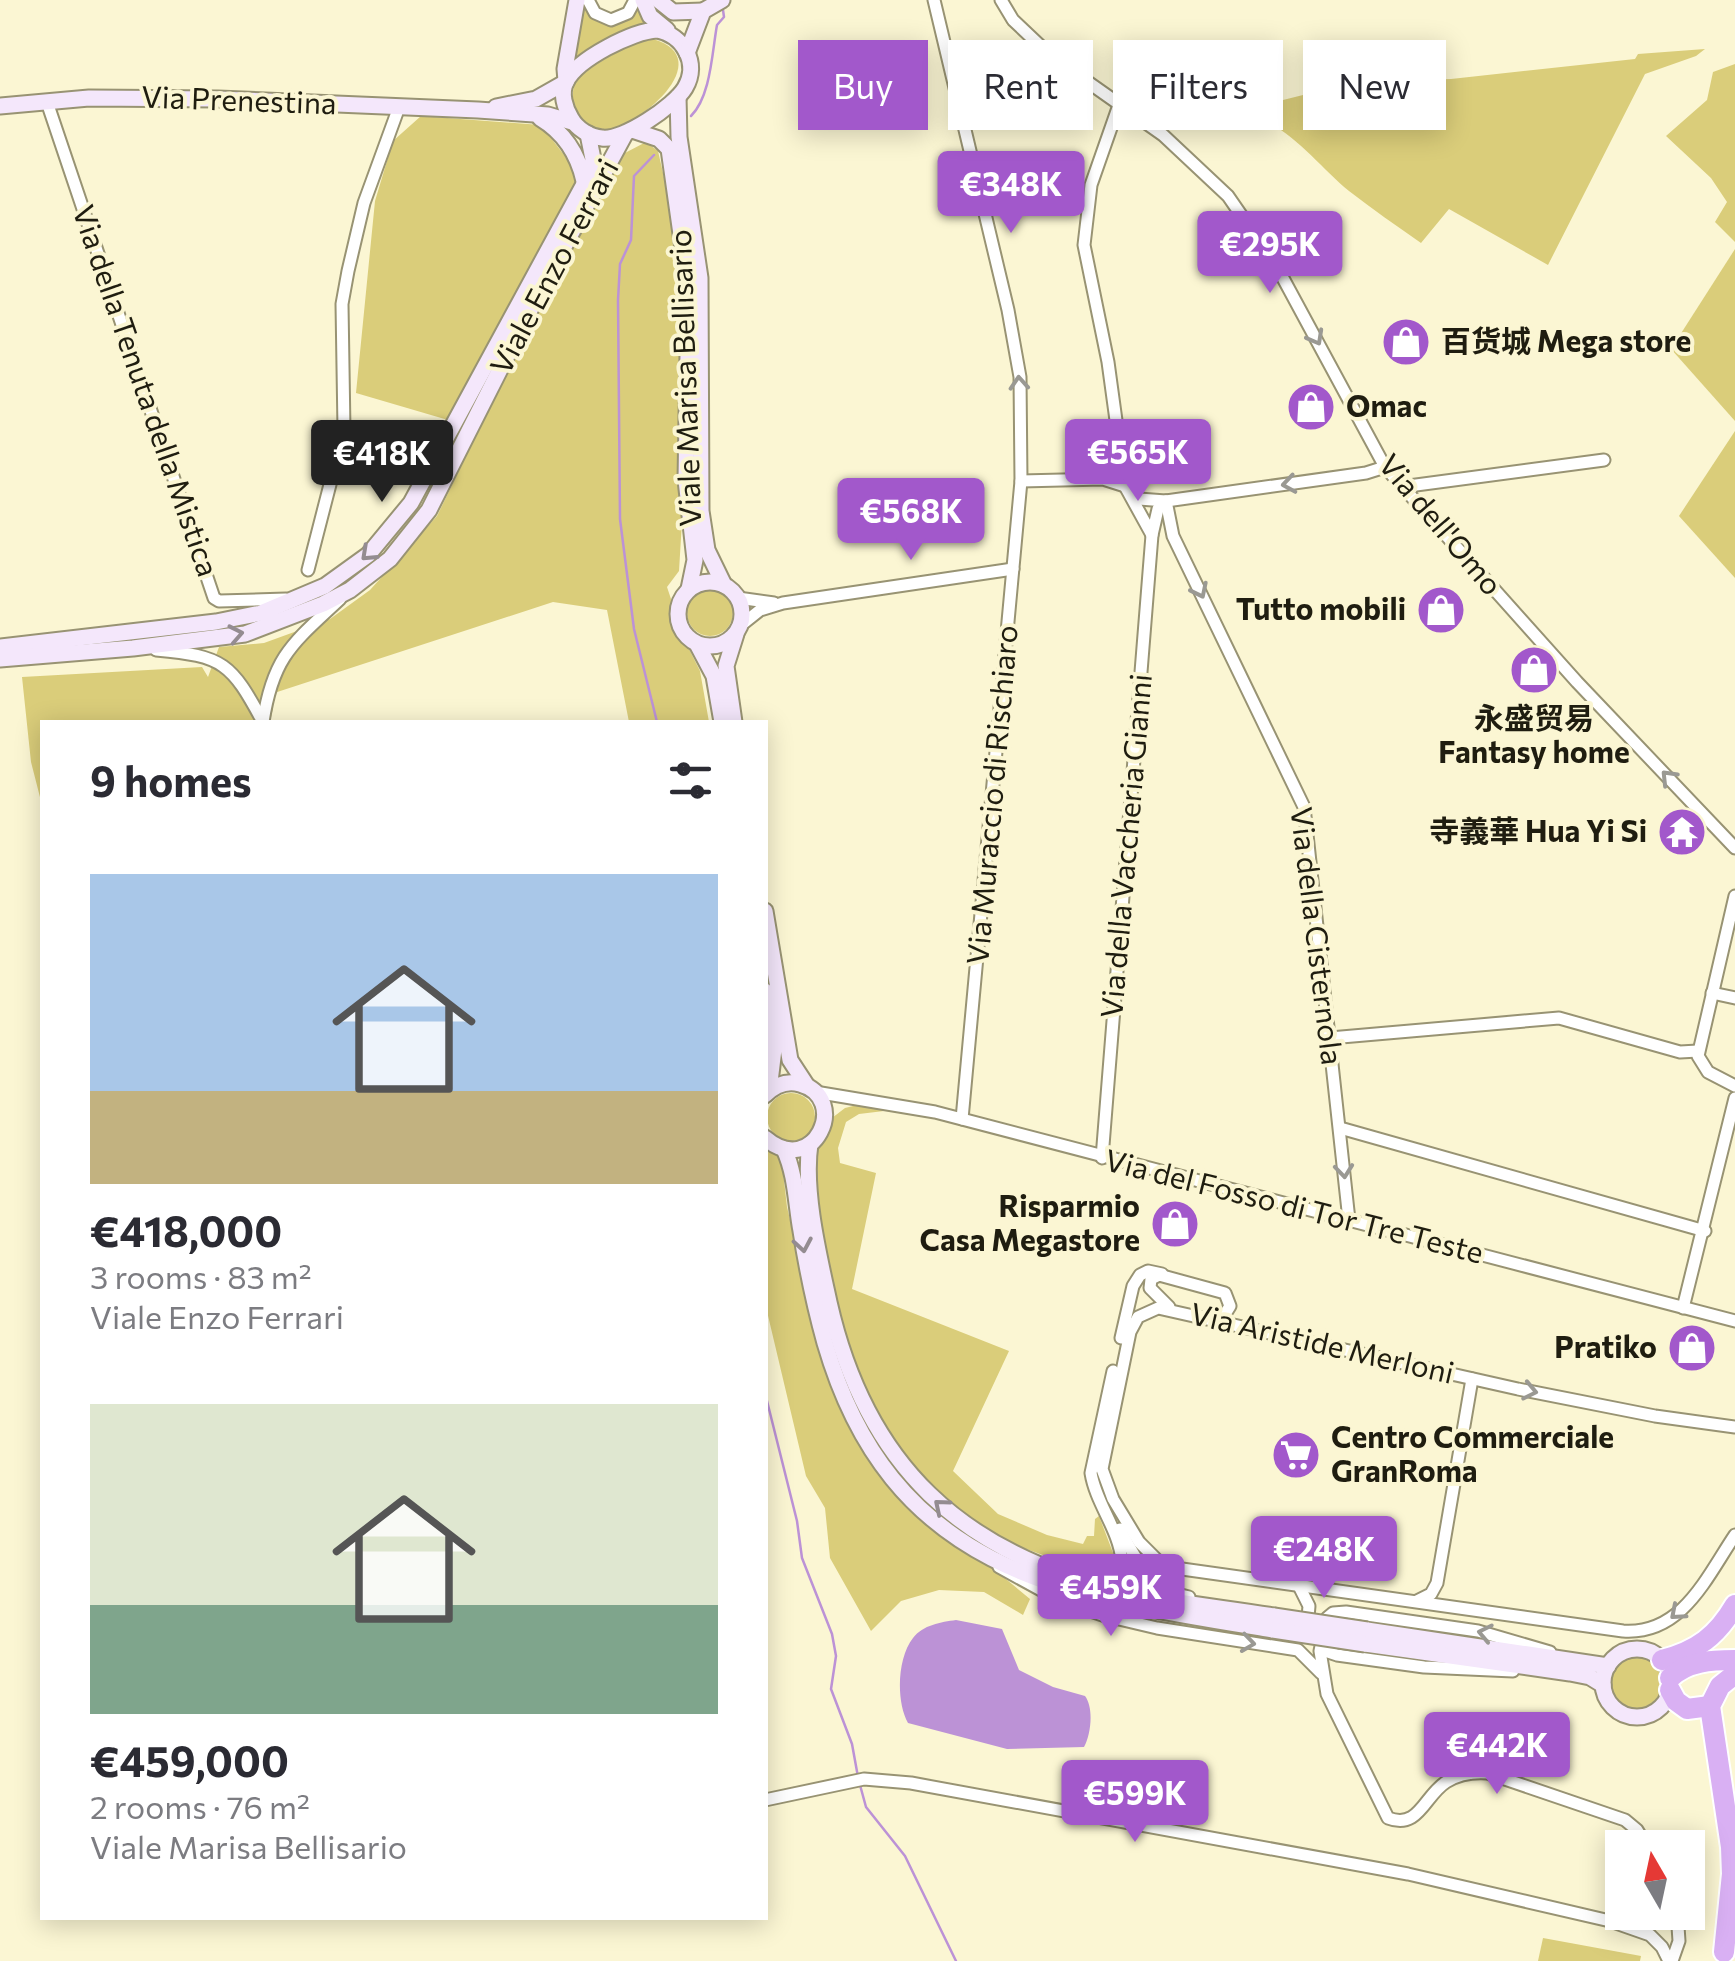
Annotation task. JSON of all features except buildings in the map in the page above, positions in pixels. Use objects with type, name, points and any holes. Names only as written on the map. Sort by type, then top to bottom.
[{"type":"highway","points":[[1667,1676],[1683,1654],[1708,1640],[1735,1604]]},
{"type":"highway","points":[[1667,1676],[1694,1664],[1735,1660]]},
{"type":"highway","points":[[1723,1956],[1731,1847],[1710,1706],[1720,1686],[1735,1674]]},
{"type":"highway","points":[[1667,1676],[1676,1701],[1687,1709],[1710,1706]]},
{"type":"highway","points":[[1723,1956],[1735,1907]]},
{"type":"main road","points":[[577,0],[564,100],[572,122],[588,134],[604,138],[628,133],[678,97],[689,78],[687,53],[692,32],[714,5]]},
{"type":"main road","points":[[643,0],[650,16],[687,53]]},
{"type":"main road","points":[[658,0],[674,12],[714,5]]},
{"type":"main road","points":[[566,82],[581,65],[623,39],[647,30],[670,32]]},
{"type":"main road","name":"Via Prenestina","points":[[478,110],[536,99],[566,82]]},
{"type":"main road","name":"Viale Marisa Bellisario","points":[[678,97],[679,136],[700,278],[701,511],[706,550],[724,584]]},
{"type":"main road","name":"Via Prenestina","points":[[0,106],[160,98],[478,110],[548,115],[572,122]]},
{"type":"main road","name":"Viale Enzo Ferrari","points":[[532,115],[550,124],[574,152],[584,181]]},
{"type":"main road","name":"Viale Marisa Bellisario","points":[[628,133],[659,139],[668,149],[685,250],[690,326],[686,480],[695,560],[690,589]]},
{"type":"main road","name":"Viale Enzo Ferrari","points":[[0,659],[245,634],[350,590],[390,559],[429,510],[534,302],[628,133]]},
{"type":"main road","name":"Viale Enzo Ferrari","points":[[0,646],[216,622],[261,613],[300,598],[368,555],[412,504],[593,165],[588,134]]},
{"type":"main road","points":[[722,720],[714,676],[698,644],[685,634],[678,621],[679,604],[690,589],[703,582],[724,584],[738,598],[742,612],[726,662],[734,720]]},
{"type":"main road","points":[[698,644],[718,646],[738,630]]},
{"type":"main road","points":[[768,930],[790,1060],[824,1110],[822,1129],[810,1144],[808,1175],[831,1312],[852,1379],[878,1430],[912,1478],[944,1509],[996,1543],[1059,1572],[1126,1592],[1366,1637],[1574,1668],[1608,1666]]},
{"type":"main road","points":[[768,1010],[774,1049],[768,1086]]},
{"type":"main road","points":[[768,1092],[788,1082],[811,1089]]},
{"type":"main road","points":[[768,1140],[784,1150],[792,1169],[817,1313],[847,1405],[892,1479],[927,1516],[962,1543],[1024,1574],[1092,1598],[1271,1620]]},
{"type":"main road","points":[[784,1150],[810,1144]]},
{"type":"main road","points":[[1635,1649],[1651,1652],[1667,1676],[1658,1710],[1633,1716],[1610,1703],[1603,1685],[1608,1666],[1619,1654],[1635,1649]]},
{"type":"main road","points":[[1574,1668],[1603,1685]]},
{"type":"street","points":[[588,0],[595,13],[612,20],[628,13],[635,0]]},
{"type":"street","name":"Via Muraccio di Rischiaro","points":[[934,0],[1017,360],[1021,481],[962,1120]]},
{"type":"street","name":"Via dell'Omo","points":[[1001,0],[1010,17],[1035,42],[1113,101]]},
{"type":"street","name":"Via della Tenuta della Mistica","points":[[47,102],[214,598],[300,598]]},
{"type":"street","points":[[308,570],[344,430],[342,304],[348,271],[364,203],[399,107]]},
{"type":"street","points":[[1113,121],[1086,206],[1084,245],[1108,362],[1125,486],[1152,534],[1172,532]]},
{"type":"street","name":"Via dell'Omo","points":[[1156,130],[1213,180],[1254,231],[1385,466],[1402,488],[1576,682],[1735,848]]},
{"type":"street","points":[[1402,488],[1604,460]]},
{"type":"street","points":[[1021,481],[1103,479],[1125,486],[1136,497],[1166,501],[1366,473],[1385,466]]},
{"type":"street","name":"Via della Cisternola","points":[[1166,501],[1172,532],[1304,807],[1349,1220]]},
{"type":"street","name":"Via della Vaccheria Gianni","points":[[1102,1158],[1152,534],[1158,509],[1166,501]]},
{"type":"street","points":[[738,630],[760,610],[783,603],[1013,569]]},
{"type":"street","points":[[263,720],[270,682],[280,660],[350,590]]},
{"type":"street","points":[[738,598],[783,603]]},
{"type":"street","points":[[133,648],[200,654],[216,660],[236,676],[262,720]]},
{"type":"street","points":[[1735,896],[1698,1051],[1704,1069],[1735,1086]]},
{"type":"street","points":[[1712,993],[1735,998]]},
{"type":"street","points":[[1330,1038],[1559,1018],[1680,1052],[1698,1051]]},
{"type":"street","name":"Via del Fosso di Tor Tre Teste","points":[[811,1089],[962,1120],[1735,1320]]},
{"type":"street","points":[[1683,1308],[1735,1098]]},
{"type":"street","points":[[825,1120],[838,1106],[851,1100]]},
{"type":"street","points":[[1340,1128],[1704,1231]]},
{"type":"street","points":[[1059,1572],[1104,1578],[1120,1564],[1120,1546],[1094,1488],[1092,1468],[1133,1286],[1146,1272],[1226,1293],[1230,1306],[1215,1319]]},
{"type":"street","points":[[1162,1274],[1153,1277],[1150,1288],[1172,1309]]},
{"type":"street","name":"Via Aristide Merloni","points":[[1102,1468],[1132,1325],[1147,1312],[1172,1309],[1472,1379],[1619,1410],[1735,1428]]},
{"type":"street","points":[[1416,1602],[1431,1594],[1437,1583],[1472,1379]]},
{"type":"street","points":[[1102,1468],[1121,1514],[1139,1542],[1157,1560],[1186,1570],[1606,1629],[1646,1631],[1667,1623],[1683,1610],[1735,1536]]},
{"type":"street","points":[[1102,1468],[1102,1489],[1107,1501],[1132,1553],[1152,1579],[1179,1595],[1244,1607],[1271,1620]]},
{"type":"street","points":[[962,1543],[1028,1585],[1093,1613],[1156,1628],[1290,1648],[1308,1656],[1324,1677]]},
{"type":"street","points":[[1290,1648],[1301,1643],[1308,1628],[1310,1606],[1299,1586]]},
{"type":"street","points":[[1353,1593],[1338,1601],[1328,1616],[1321,1640],[1324,1677],[1329,1698],[1382,1812],[1390,1819],[1411,1820],[1440,1787],[1457,1776],[1487,1773],[1626,1820],[1637,1830]]},
{"type":"street","points":[[1328,1616],[1352,1612],[1478,1631],[1523,1642],[1574,1668]]},
{"type":"street","points":[[1321,1640],[1328,1652],[1445,1669],[1574,1668]]},
{"type":"street","points":[[1324,1677],[1332,1667],[1356,1658]]},
{"type":"street","points":[[768,1799],[859,1780],[911,1783],[1445,1883],[1635,1928],[1654,1938],[1670,1961]]},
{"type":"street","points":[[1670,1961],[1679,1941],[1678,1930]]},
{"type":"shaded area","points":[[584,4],[601,22],[616,23],[638,9],[649,23],[630,29],[577,61]]},
{"type":"shaded area","points":[[653,39],[672,49],[679,63],[674,80],[662,96],[627,123],[595,129],[585,123],[573,101],[574,87],[580,78],[610,56]]},
{"type":"shaded area","points":[[1705,49],[1645,74],[1548,265],[1449,209],[1421,243],[1349,191],[1280,130],[1283,100],[1303,95],[1303,130],[1446,130],[1446,79],[1635,59],[1638,54]]},
{"type":"shaded area","points":[[1735,64],[1735,242],[1715,222],[1727,202],[1711,178],[1666,136],[1707,100],[1713,72]]},
{"type":"shaded area","points":[[421,116],[541,125],[568,160],[609,180],[623,154],[646,142],[658,151],[669,199],[680,330],[682,521],[679,571],[667,587],[700,671],[709,720],[629,720],[607,610],[553,602],[268,695],[273,708],[270,720],[40,720],[40,797],[31,762],[22,677],[202,667],[208,677],[219,647],[264,643],[330,619],[370,590],[437,516],[483,421],[448,420],[356,393],[375,201],[393,141]]},
{"type":"shaded area","points":[[1735,249],[1735,421],[1671,349]]},
{"type":"shaded area","points":[[1735,431],[1735,578],[1679,516]]},
{"type":"shaded area","points":[[710,590],[727,596],[733,613],[727,630],[710,636],[693,630],[687,613],[693,596]]},
{"type":"shaded area","points":[[782,1095],[800,1095],[813,1108],[813,1126],[800,1139],[782,1139],[769,1126],[769,1108]]},
{"type":"shaded area","points":[[861,1104],[886,1106],[884,1111],[859,1114],[846,1122],[838,1148],[840,1163],[876,1173],[852,1289],[1009,1351],[953,1471],[998,1514],[1047,1535],[1083,1544],[1087,1536],[1094,1536],[1095,1519],[1099,1516],[1115,1558],[1105,1571],[1095,1574],[993,1537],[910,1467],[886,1434],[850,1357],[826,1262],[811,1157],[832,1118],[845,1108]]},
{"type":"shaded area","points":[[768,1146],[781,1154],[787,1207],[828,1379],[886,1480],[1030,1599],[1023,1615],[984,1592],[939,1590],[901,1601],[871,1631],[830,1558],[825,1508],[806,1476],[768,1316]]},
{"type":"shaded area","points":[[956,1620],[1002,1629],[1019,1670],[1053,1687],[1085,1696],[1090,1721],[1084,1747],[1007,1749],[908,1723],[901,1704],[900,1680],[908,1647],[922,1630]]},
{"type":"shaded area","points":[[1637,1657],[1655,1665],[1663,1683],[1655,1701],[1637,1709],[1619,1701],[1611,1683],[1619,1665]]},
{"type":"shaded area","points":[[1543,1938],[1641,1956],[1640,1961],[1538,1961]]},
{"type":"waterway","points":[[691,116],[707,86],[723,10]]},
{"type":"waterway","points":[[654,155],[634,176],[631,240],[620,264],[618,300],[620,519],[634,629],[657,720]]},
{"type":"waterway","points":[[768,1405],[797,1521],[802,1558],[832,1634],[836,1656],[831,1689],[852,1744],[858,1777]]},
{"type":"waterway","points":[[860,1785],[866,1807],[905,1856],[956,1961]]},
{"type":"place","name":"百货城 Mega store","points":[[1406,342]]},
{"type":"place","name":"Omac","points":[[1311,407]]},
{"type":"place","name":"Tutto mobili","points":[[1441,610]]},
{"type":"place","name":"永盛贸易 Fantasy home","points":[[1534,670]]},
{"type":"place","name":"寺義華 Hua Yi Si","points":[[1682,832]]},
{"type":"place","name":"Risparmio Casa Megastore","points":[[1175,1224]]},
{"type":"place","name":"Pratiko","points":[[1692,1348]]},
{"type":"place","name":"Centro Commerciale GranRoma","points":[[1296,1455]]}]
